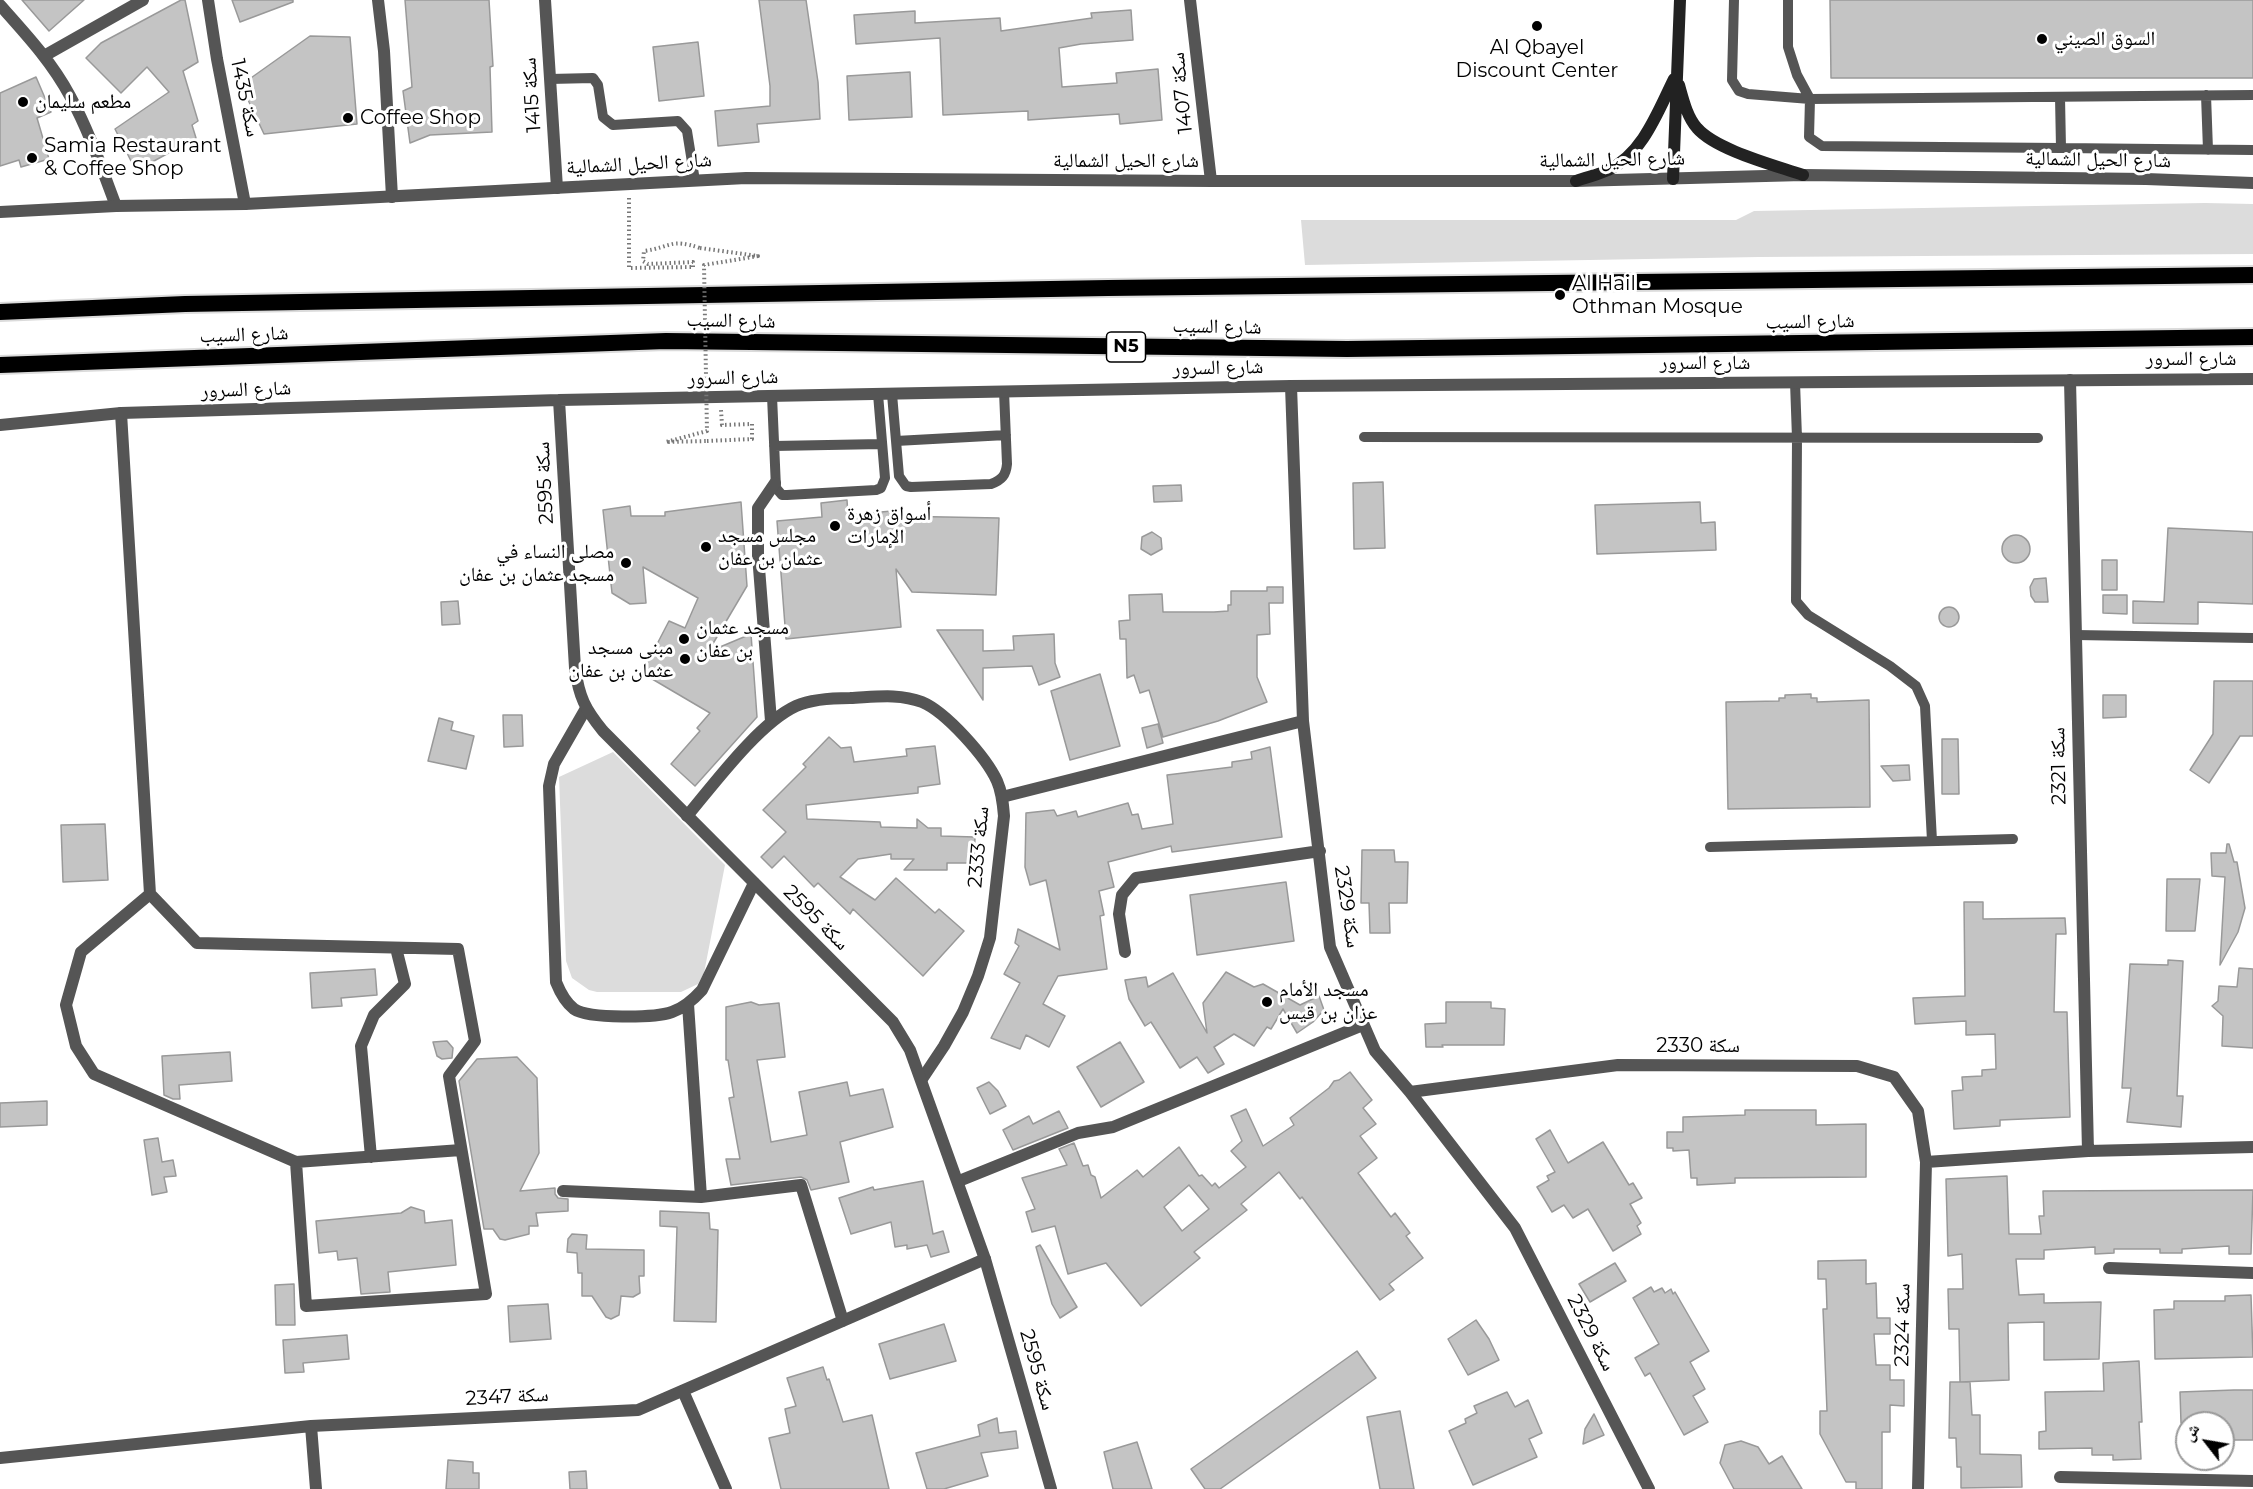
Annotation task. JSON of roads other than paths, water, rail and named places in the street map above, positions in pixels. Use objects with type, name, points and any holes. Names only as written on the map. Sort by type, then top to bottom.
[{"type":"highway","name":"شارع السيب","points":[[0,312],[185,304],[729,294],[2253,275]]},
{"type":"highway","name":"شارع السيب","points":[[0,365],[666,342],[1347,350],[2253,337]]},
{"type":"main road","points":[[1673,178],[1680,0]]},
{"type":"main road","points":[[1676,76],[1696,128],[1712,141],[1803,175]]},
{"type":"main road","points":[[1576,181],[1608,170],[1624,160],[1645,135],[1676,76]]},
{"type":"street","points":[[44,56],[143,0]]},
{"type":"street","name":"سكة 1435","points":[[208,0],[245,204]]},
{"type":"street","points":[[378,0],[384,51],[392,197]]},
{"type":"street","name":"سكة 1415","points":[[545,0],[557,188]]},
{"type":"street","name":"سكة 1407","points":[[1190,0],[1211,181]]},
{"type":"street","points":[[1,7],[44,56],[69,93],[86,128],[116,206]]},
{"type":"street","name":"شارع الحيل الشمالية","points":[[0,212],[116,206],[245,204],[746,178],[1576,181],[1803,175],[2146,179],[2253,183]]},
{"type":"street","name":"شارع السرور","points":[[0,424],[121,413],[559,400],[1291,386],[2253,378]]},
{"type":"street","name":"سكة 2321","points":[[2070,380],[2088,1151]]},
{"type":"street","name":"سكة 2329","points":[[1291,386],[1303,721],[1330,947],[1375,1051],[1410,1092],[1515,1228],[1649,1489]]},
{"type":"street","name":"سكة 2595","points":[[559,400],[575,668],[578,689],[585,710],[754,884],[893,1022],[910,1050],[959,1181],[985,1259],[1051,1489]]},
{"type":"street","points":[[121,413],[150,894],[198,943],[458,949],[475,1041],[449,1076],[486,1294],[306,1306],[296,1162]]},
{"type":"street","points":[[771,722],[758,555],[758,508],[775,483]]},
{"type":"street","name":"سكة 2333","points":[[687,816],[771,722],[796,706],[825,699],[898,696],[922,703],[944,715],[962,734],[988,766],[997,781],[1002,797],[1004,816],[990,938],[963,1012],[945,1046],[922,1079]]},
{"type":"street","points":[[585,710],[554,764],[549,786],[556,982],[563,998],[574,1009],[590,1016],[670,1013],[688,1004],[702,990],[754,884]]},
{"type":"street","points":[[1002,797],[1303,721]]},
{"type":"street","points":[[1125,952],[1119,914],[1120,904],[1122,895],[1136,878],[1320,851]]},
{"type":"street","points":[[150,894],[81,952],[66,1005],[76,1046],[94,1074],[296,1162],[461,1150]]},
{"type":"street","points":[[371,1156],[361,1046],[374,1015],[405,984],[396,948]]},
{"type":"street","points":[[688,1004],[701,1197]]},
{"type":"street","points":[[959,1181],[1077,1133],[1113,1127],[1363,1025]]},
{"type":"street","name":"سكة 2330","points":[[1410,1092],[1618,1065],[1857,1066],[1894,1077],[1918,1111],[1926,1162]]},
{"type":"street","points":[[1926,1162],[2088,1151],[2253,1147]]},
{"type":"street","name":"سكة 2324","points":[[1918,1489],[1926,1162]]},
{"type":"street","points":[[563,1191],[701,1197],[801,1185],[843,1321]]},
{"type":"street","name":"سكة 2347","points":[[0,1458],[310,1426],[638,1410],[985,1259]]},
{"type":"street","points":[[2109,1268],[2253,1273]]},
{"type":"street","points":[[683,1391],[726,1489]]},
{"type":"street","points":[[310,1426],[316,1489]]},
{"type":"street","points":[[2060,1477],[2253,1481]]},
{"type":"lane","points":[[1734,0],[1732,80],[1735,86],[1748,94],[1810,99],[2253,95]]},
{"type":"lane","points":[[1788,0],[1788,46],[1797,75],[1810,99],[1809,137],[1822,146],[2253,150]]},
{"type":"lane","points":[[550,79],[593,78],[598,85],[603,117],[613,125],[678,121],[687,131],[695,181]]},
{"type":"lane","points":[[2206,95],[2208,150]]},
{"type":"lane","points":[[2060,97],[2061,148]]},
{"type":"lane","points":[[1795,382],[1796,601],[1808,615],[1890,666],[1916,686],[1925,706],[1932,841]]},
{"type":"lane","points":[[892,394],[899,476],[906,486],[912,487],[991,484],[1000,481],[1006,473],[1004,391]]},
{"type":"lane","points":[[772,396],[775,483],[778,492],[782,495],[881,488],[885,478],[878,394]]},
{"type":"lane","points":[[896,441],[1006,435]]},
{"type":"lane","points":[[1364,437],[2038,438]]},
{"type":"lane","points":[[774,446],[882,444]]},
{"type":"lane","points":[[2076,635],[2253,638]]},
{"type":"lane","points":[[1710,847],[2013,839]]},
{"type":"place","name":"Al Qbayel Discount Center","points":[[1537,26]]},
{"type":"place","name":"السوق الصيني","points":[[2042,39]]},
{"type":"place","name":"مطعم سليمان","points":[[23,102]]},
{"type":"place","name":"Coffee Shop","points":[[348,118]]},
{"type":"place","name":"Samia Restaurant & Coffee Shop","points":[[32,158]]},
{"type":"place","name":"Al Hail - Othman Mosque","points":[[1560,295]]},
{"type":"place","name":"أسواق زهرة الإمارات","points":[[835,526]]},
{"type":"place","name":"مجلس مسجد عثمان بن عفان","points":[[706,547]]},
{"type":"place","name":"مصلى النساء في مسجد عثمان بن عفان","points":[[626,563]]},
{"type":"place","name":"مسجد عثمان بن عفان","points":[[684,639]]},
{"type":"place","name":"مبنى مسجد عثمان بن عفان","points":[[685,659]]},
{"type":"place","name":"مسجد الأمام عزان بن قيس","points":[[1267,1002]]}]
